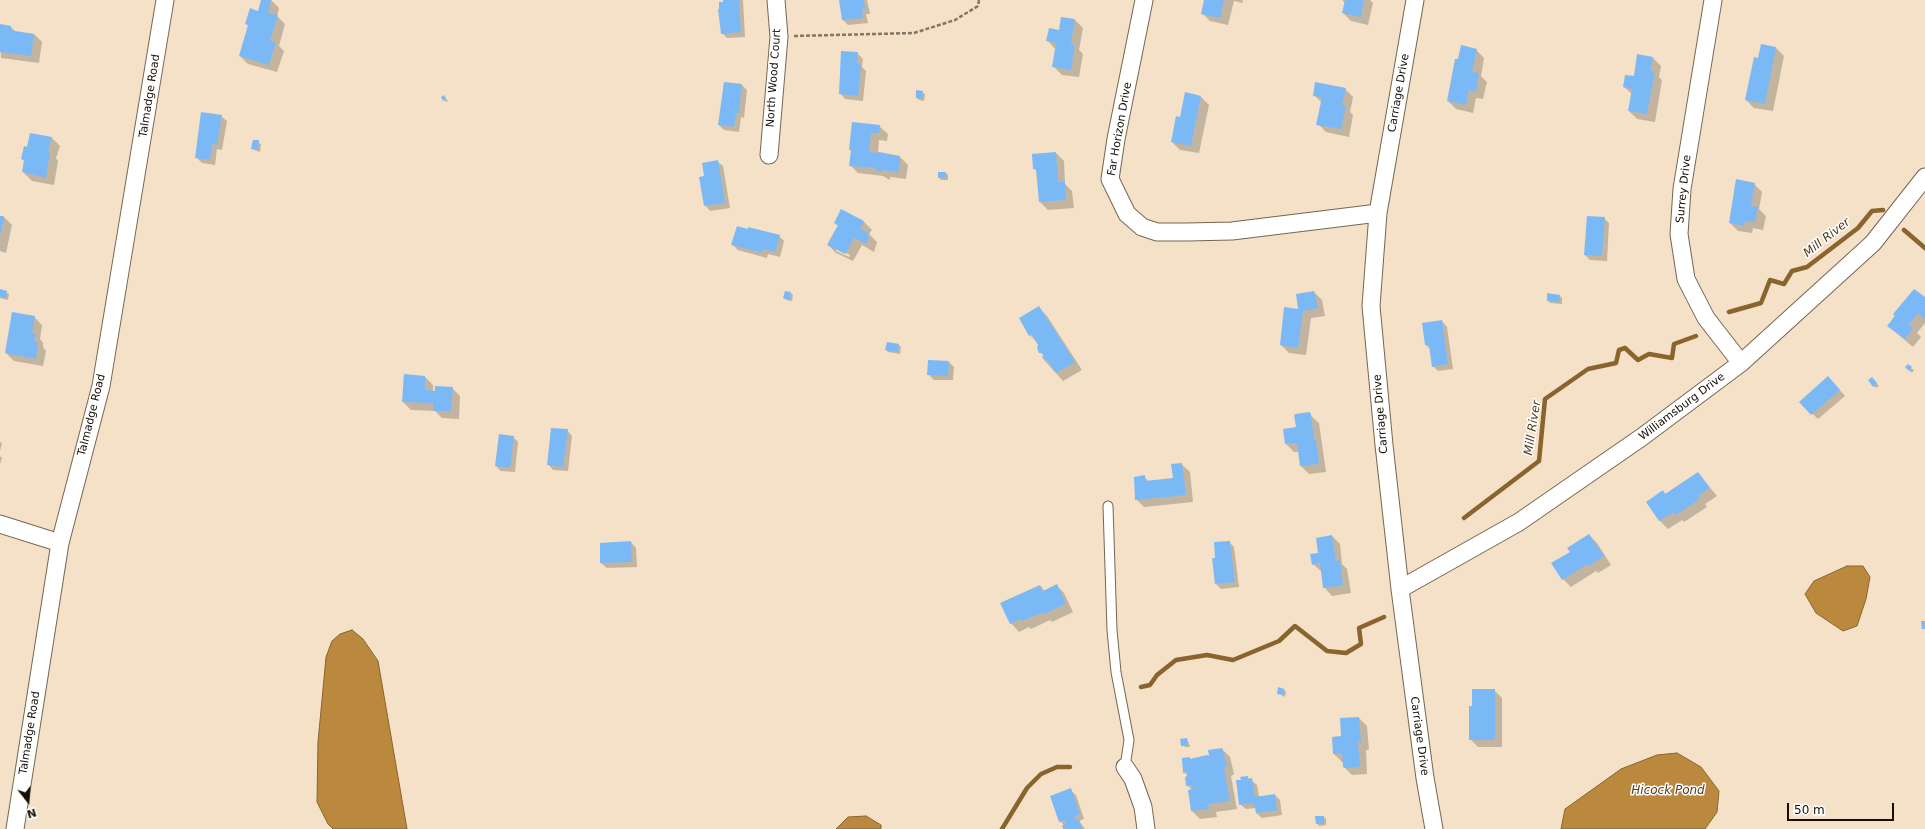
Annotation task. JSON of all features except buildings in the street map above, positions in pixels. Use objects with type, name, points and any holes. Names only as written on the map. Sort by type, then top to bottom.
[{"type":"street","name":"Talmadge Road","points":[[15,829],[60,543],[101,386],[165,0]]},
{"type":"street","name":"North Wood Court","points":[[769,155],[779,37],[776,0]]},
{"type":"street","name":"Far Horizon Drive","points":[[1144,0],[1116,139],[1110,179],[1127,214],[1142,227],[1156,232],[1187,232],[1232,231],[1378,213]]},
{"type":"street","name":"Carriage Drive","points":[[1415,0],[1378,213],[1371,306],[1384,445],[1400,589],[1425,778],[1434,829]]},
{"type":"street","name":"Surrey Drive","points":[[1713,0],[1682,188],[1680,234],[1686,279],[1706,318],[1742,363]]},
{"type":"street","name":"Williamsburg Drive","points":[[1400,589],[1519,522],[1642,437],[1742,363],[1873,243],[1925,178]]},
{"type":"street","points":[[0,524],[60,543]]},
{"type":"street","points":[[1125,767],[1133,779],[1143,807],[1146,829]]},
{"type":"lane","points":[[1108,506],[1112,630],[1116,672],[1129,740],[1125,767]]},
{"type":"path","points":[[779,37],[914,33],[955,20],[978,6],[979,0]]},
{"type":"water","points":[[1847,566],[1863,566],[1870,577],[1866,599],[1857,626],[1843,631],[1816,613],[1805,594],[1814,581]]},
{"type":"water","points":[[352,630],[363,639],[378,661],[407,829],[333,829],[328,824],[317,802],[318,742],[326,657],[332,641],[340,634]]},
{"type":"water","name":"Hicock Pond","points":[[1677,753],[1701,767],[1719,791],[1717,812],[1705,829],[1561,829],[1565,809],[1621,769],[1657,755]]},
{"type":"water","points":[[866,816],[881,825],[881,829],[836,829],[848,817]]},
{"type":"waterway","name":"Mill River","points":[[1729,312],[1761,303],[1770,280],[1784,284],[1792,271],[1807,267],[1858,228],[1872,211],[1883,210]]},
{"type":"waterway","name":"Mill River","points":[[1904,230],[1925,248]]},
{"type":"waterway","name":"Mill River","points":[[1464,518],[1539,461],[1545,399],[1588,369],[1616,363],[1619,350],[1625,348],[1638,360],[1649,354],[1672,358],[1674,344],[1696,336]]},
{"type":"waterway","name":"Mill River","points":[[1141,687],[1150,685],[1157,675],[1176,660],[1207,655],[1233,660],[1279,641],[1295,626],[1327,651],[1346,653],[1361,644],[1359,628],[1384,617]]},
{"type":"waterway","name":"Mill River","points":[[1002,829],[1027,788],[1041,774],[1057,767],[1070,767]]}]
